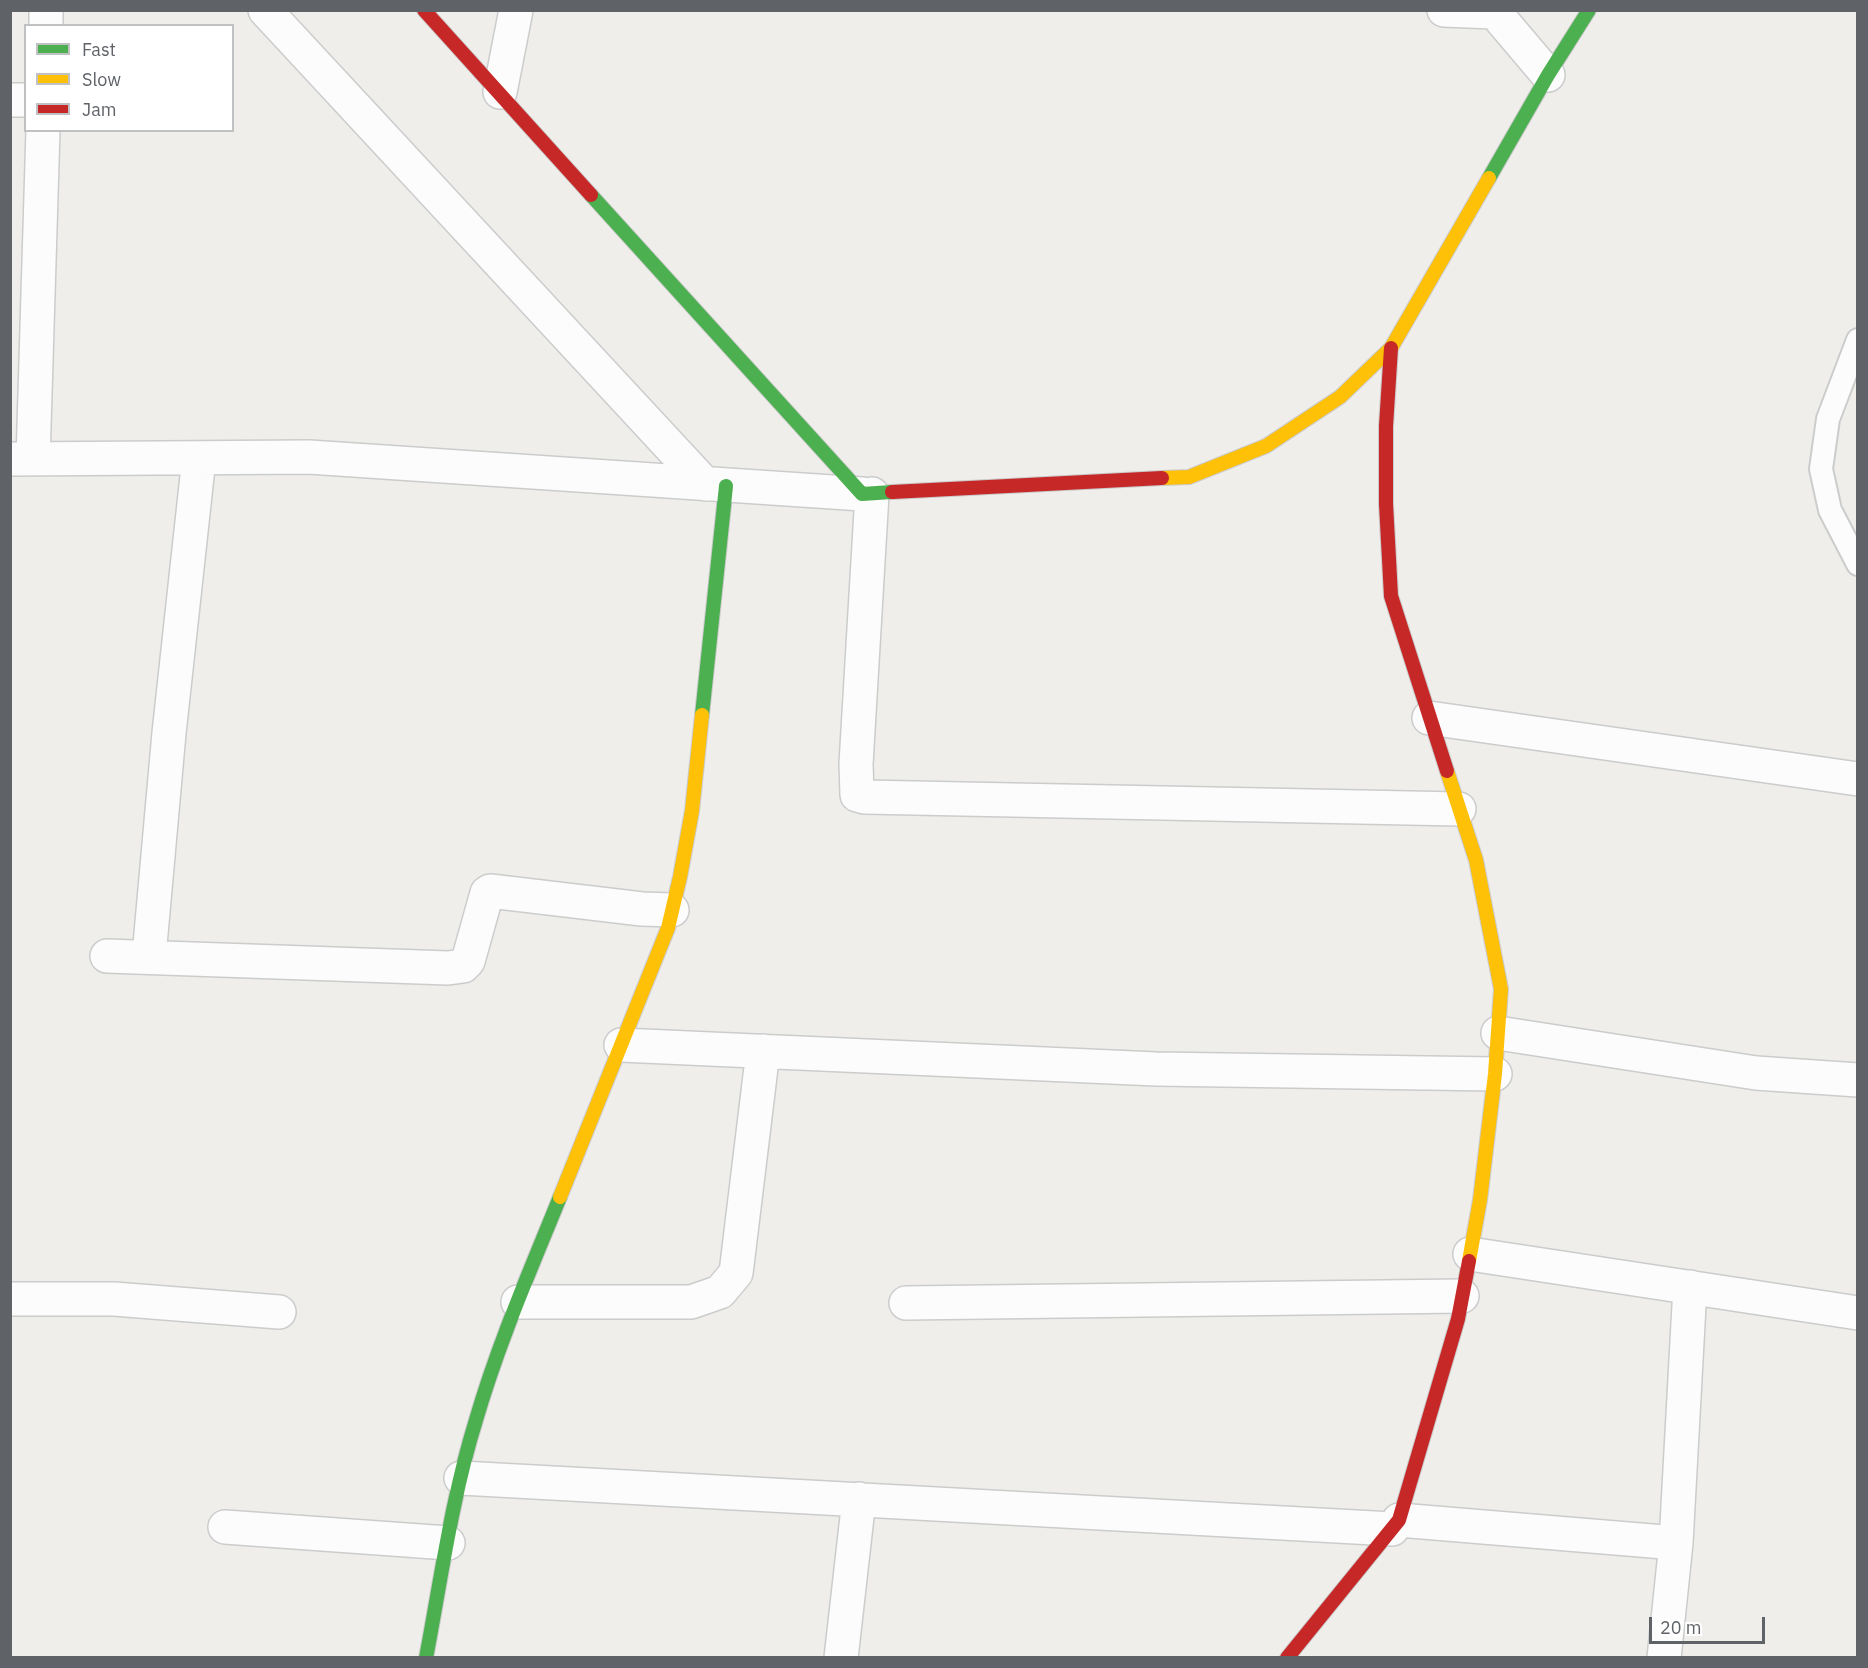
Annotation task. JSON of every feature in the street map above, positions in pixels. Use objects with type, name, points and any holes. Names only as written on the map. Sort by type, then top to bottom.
[{"type":"street","points":[[265,10],[716,485],[692,811],[668,928],[496,1357],[475,1422],[461,1478],[426,1658]]},
{"type":"street","points":[[424,10],[867,494],[856,764],[857,795],[864,797],[1459,809]]},
{"type":"street","points":[[500,92],[516,10]]},
{"type":"street","points":[[1444,10],[1493,11],[1548,75]]},
{"type":"street","points":[[43,132],[22,459],[309,457],[867,494],[1189,477],[1266,446],[1340,397],[1391,348],[1548,75],[1589,10]]},
{"type":"street","points":[[1287,1658],[1396,1525],[1458,1318],[1480,1200],[1495,1074],[1501,989],[1476,860],[1391,596],[1386,504],[1386,426],[1391,348]]},
{"type":"street","points":[[149,956],[169,733],[199,458]]},
{"type":"street","points":[[1429,718],[1857,779]]},
{"type":"street","points":[[107,956],[448,968],[463,966],[468,962],[487,893],[490,891],[642,909],[672,910]]},
{"type":"street","points":[[1498,1033],[1756,1073],[1857,1080]]},
{"type":"street","points":[[621,1045],[1156,1069],[1495,1074]]},
{"type":"street","points":[[518,1302],[691,1302],[720,1292],[736,1273],[763,1051]]},
{"type":"street","points":[[1470,1254],[1857,1313]]},
{"type":"street","points":[[1665,1658],[1676,1543],[1690,1287]]},
{"type":"street","points":[[906,1303],[1462,1296]]},
{"type":"street","points":[[10,1299],[114,1299],[279,1312]]},
{"type":"street","points":[[461,1478],[1396,1525],[1676,1543]]},
{"type":"street","points":[[842,1658],[860,1499]]},
{"type":"street","points":[[225,1527],[448,1543]]},
{"type":"lane","points":[[1857,340],[1828,419],[1821,469],[1830,510],[1857,564]]},
{"type":"traffic: fast","points":[[1489,178],[1548,75],[1589,10]]},
{"type":"traffic: fast","points":[[591,195],[862,494],[892,492]]},
{"type":"traffic: fast","points":[[702,715],[726,486]]},
{"type":"traffic: fast","points":[[426,1658],[454,1508],[476,1420],[504,1336],[560,1197]]},
{"type":"traffic: slow","points":[[1162,478],[1189,477],[1266,446],[1340,397],[1391,348],[1489,178]]},
{"type":"traffic: slow","points":[[560,1197],[668,928],[692,811],[702,715]]},
{"type":"traffic: slow","points":[[1447,771],[1476,860],[1501,989],[1495,1074],[1480,1200],[1469,1261]]},
{"type":"traffic: jam","points":[[424,10],[591,195]]},
{"type":"traffic: jam","points":[[1391,348],[1386,426],[1386,504],[1391,596],[1447,771]]},
{"type":"traffic: jam","points":[[892,492],[1162,478]]},
{"type":"traffic: jam","points":[[1287,1658],[1399,1520],[1458,1319],[1469,1261]]}]
